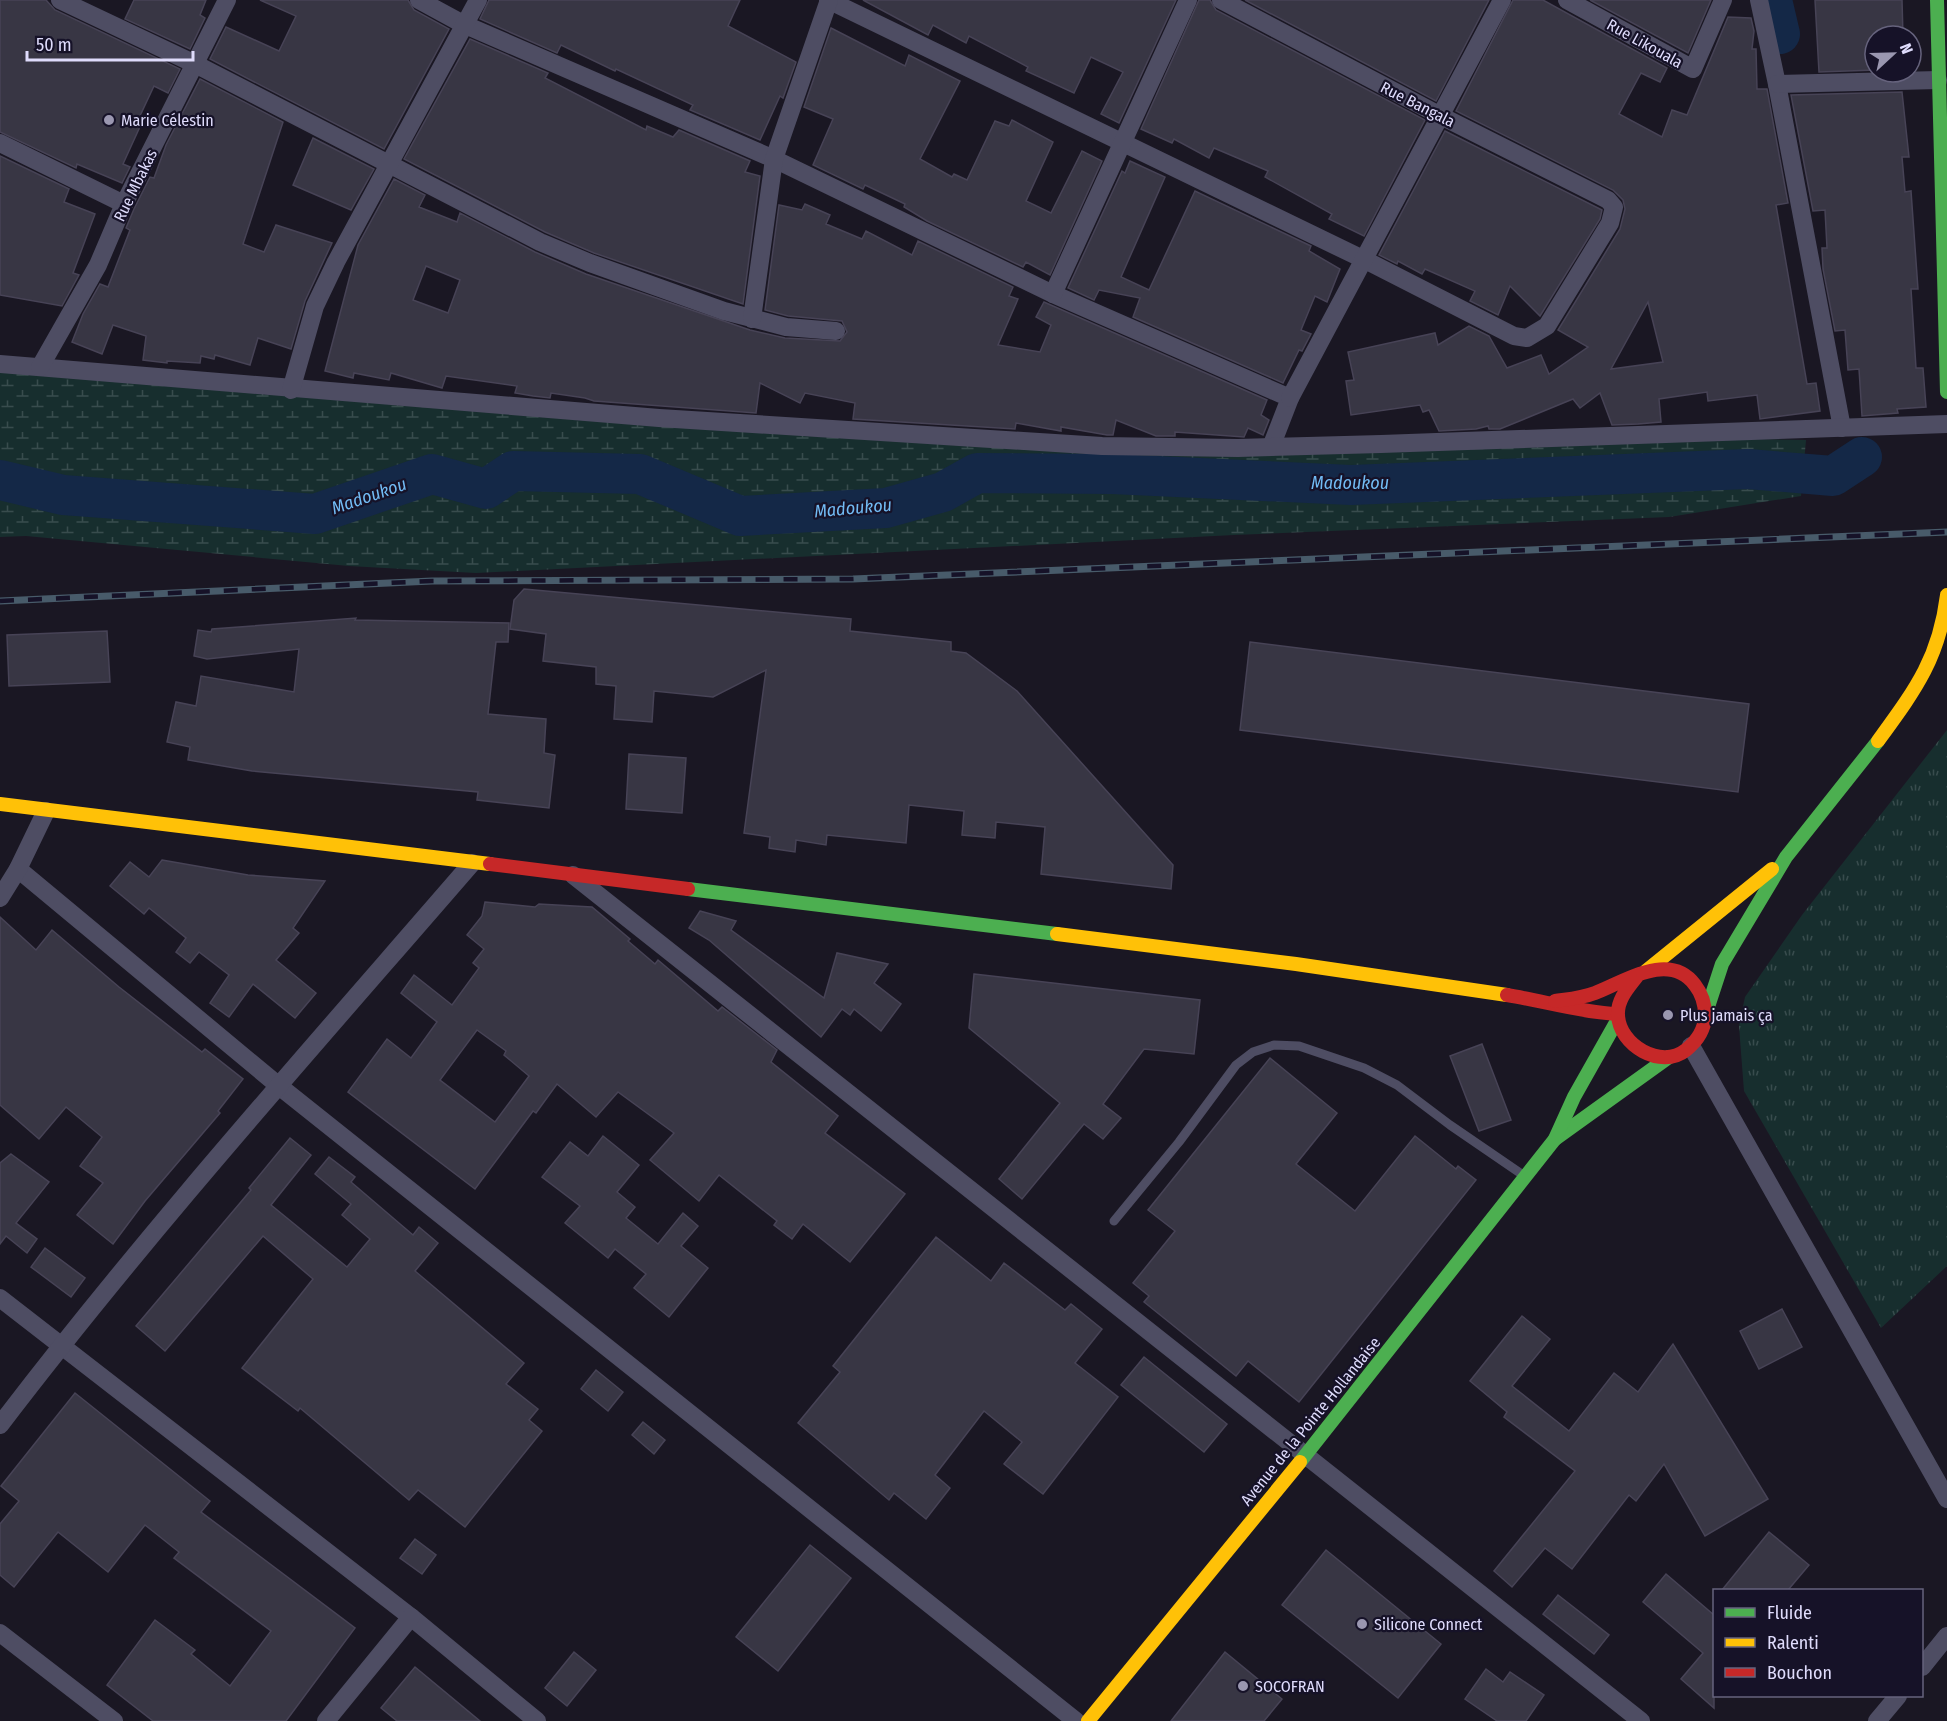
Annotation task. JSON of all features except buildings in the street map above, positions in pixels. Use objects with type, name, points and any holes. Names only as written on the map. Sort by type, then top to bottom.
[{"type":"main road","points":[[1937,0],[1938,80],[1943,114],[1947,392]]},
{"type":"main road","points":[[1555,1139],[1669,1057],[1691,1046],[1704,1027],[1722,964],[1786,857],[1912,694],[1930,663],[1943,626],[1947,595]]},
{"type":"main road","points":[[0,804],[1296,964],[1552,1002],[1581,1012],[1617,1017]]},
{"type":"main road","points":[[1555,1139],[1574,1097],[1617,1017],[1619,999],[1626,985],[1786,857]]},
{"type":"main road","points":[[1552,1002],[1583,997],[1642,973],[1661,968],[1675,970],[1688,977],[1698,988],[1704,1001],[1706,1016]]},
{"type":"main road","points":[[1617,1017],[1623,1035],[1635,1049],[1651,1056],[1669,1057]]},
{"type":"main road","name":"Avenue de la Pointe Hollandaise","points":[[1088,1721],[1304,1457],[1555,1139]]},
{"type":"street","points":[[60,0],[195,64],[540,242],[590,263],[752,319],[786,327],[836,331]]},
{"type":"street","name":"Rue Mbakas","points":[[40,368],[98,265],[124,204],[227,0]]},
{"type":"street","points":[[418,0],[464,24],[774,159],[1053,294],[1290,398]]},
{"type":"street","points":[[291,390],[315,306],[336,262],[478,0]]},
{"type":"street","points":[[752,319],[774,159],[829,0],[1363,259]]},
{"type":"street","points":[[1053,294],[1188,0]]},
{"type":"street","name":"Rue Bangala","points":[[1221,0],[1439,115],[1599,195],[1614,207],[1610,223],[1547,326],[1527,338],[1514,336],[1363,259]]},
{"type":"street","points":[[1271,447],[1290,398],[1502,0]]},
{"type":"street","name":"Rue Likouala","points":[[1567,0],[1693,69],[1723,0]]},
{"type":"street","points":[[1759,0],[1842,429]]},
{"type":"street","points":[[1777,84],[1938,80]]},
{"type":"street","points":[[0,143],[124,204]]},
{"type":"street","points":[[0,364],[291,390],[1015,442],[1271,447],[1947,424]]},
{"type":"street","points":[[0,898],[18,869],[46,811]]},
{"type":"street","points":[[0,1425],[60,1346],[279,1086],[472,863]]},
{"type":"street","points":[[18,869],[279,1086],[1076,1721]]},
{"type":"street","points":[[571,874],[937,1160],[1304,1457],[1641,1721]]},
{"type":"street","points":[[1691,1046],[1947,1499]]},
{"type":"street","points":[[0,1298],[411,1617],[537,1721]]},
{"type":"street","points":[[326,1721],[411,1617]]},
{"type":"street","points":[[0,1633],[114,1721]]},
{"type":"street","points":[[1923,1666],[1947,1636]]},
{"type":"street","points":[[1877,1721],[1896,1697]]},
{"type":"lane","points":[[1114,1221],[1179,1142],[1236,1065],[1253,1052],[1274,1045],[1299,1046],[1364,1068],[1397,1085],[1526,1177]]},
{"type":"green space","points":[[0,364],[1102,446],[1609,437],[1806,440],[1801,496],[1669,517],[1234,535],[476,573],[349,566],[26,536],[0,537]]},
{"type":"green space","points":[[1947,730],[1947,1266],[1881,1328],[1744,1091],[1739,1026],[1745,997],[1802,915]]},
{"type":"waterway","name":"Madoukou","points":[[1772,0],[1780,34]]},
{"type":"waterway","name":"Madoukou","points":[[0,480],[63,495],[315,514],[432,474],[486,489],[513,471],[640,474],[740,516],[886,508],[943,492],[977,473],[1112,474],[1351,485],[1748,469],[1833,476],[1862,457]]},
{"type":"railway","points":[[0,601],[432,581],[853,579],[1947,532]]},
{"type":"traffic: fast","points":[[1937,0],[1947,392]]},
{"type":"traffic: fast","points":[[1705,1016],[1722,964],[1786,857],[1878,741]]},
{"type":"traffic: fast","points":[[688,889],[1057,934]]},
{"type":"traffic: fast","points":[[1300,1462],[1555,1139],[1574,1097],[1618,1019]]},
{"type":"traffic: fast","points":[[1555,1139],[1669,1057]]},
{"type":"traffic: slow","points":[[1878,741],[1923,673],[1938,638],[1947,595]]},
{"type":"traffic: slow","points":[[0,804],[490,864]]},
{"type":"traffic: slow","points":[[1646,971],[1772,869]]},
{"type":"traffic: slow","points":[[1057,934],[1296,964],[1507,995]]},
{"type":"traffic: slow","points":[[1088,1721],[1300,1462]]},
{"type":"traffic: jam","points":[[490,864],[688,889]]},
{"type":"traffic: jam","points":[[1555,1001],[1590,995],[1633,976],[1647,972],[1660,969],[1673,970],[1685,975],[1695,985],[1704,1007],[1705,1020],[1702,1030],[1694,1043],[1686,1050],[1676,1055],[1654,1056],[1633,1045],[1626,1036],[1620,1026],[1618,1009],[1624,993],[1638,975]]},
{"type":"traffic: jam","points":[[1507,995],[1575,1009],[1617,1014]]},
{"type":"place","name":"Marie Célestin","points":[[109,120]]},
{"type":"place","name":"Plus jamais ça","points":[[1668,1015]]},
{"type":"place","name":"Silicone Connect","points":[[1362,1624]]},
{"type":"place","name":"SOCOFRAN","points":[[1243,1686]]}]
